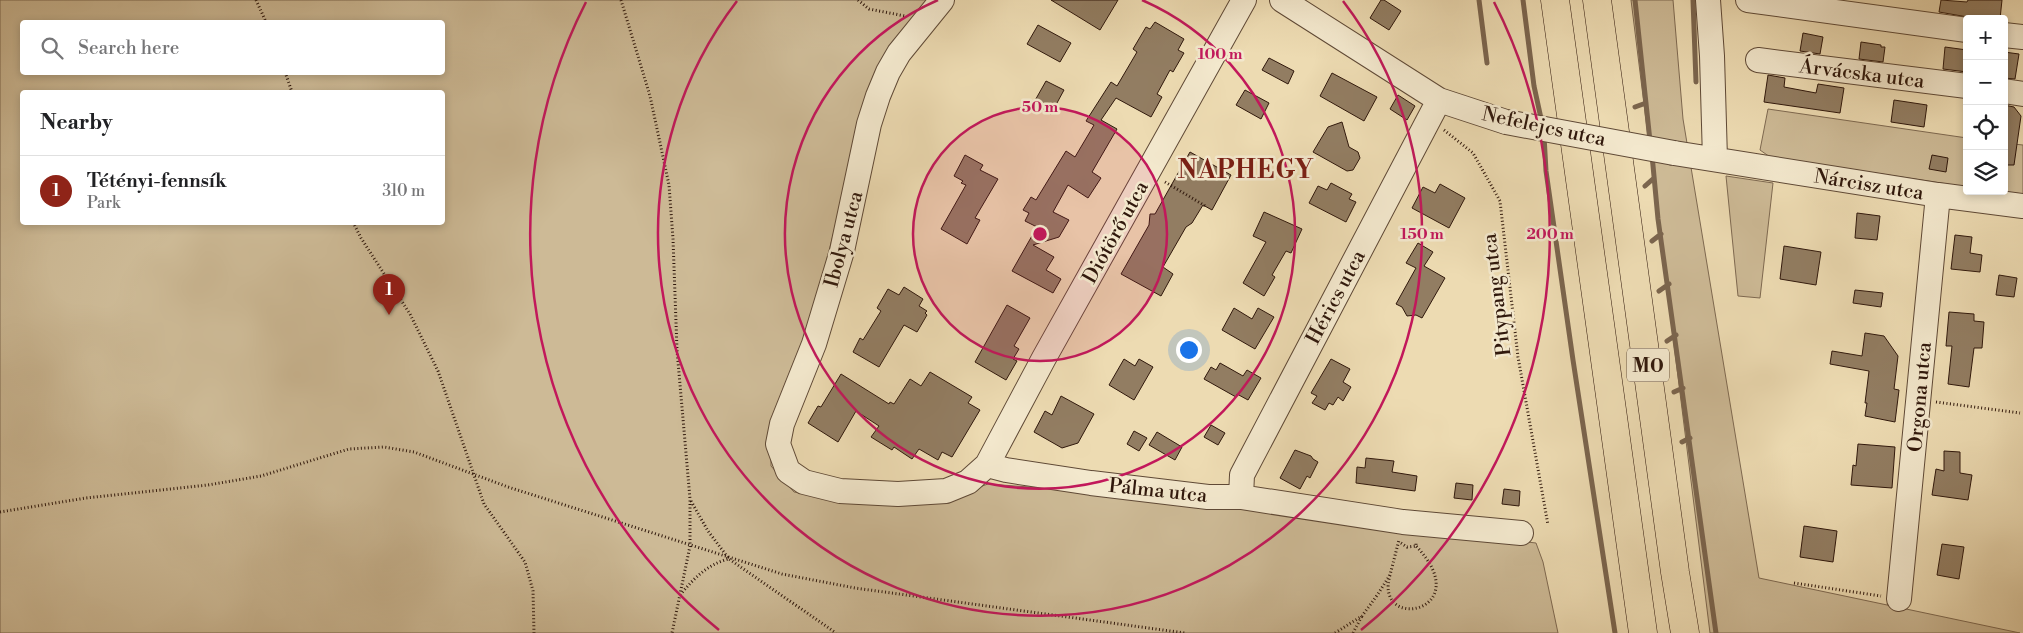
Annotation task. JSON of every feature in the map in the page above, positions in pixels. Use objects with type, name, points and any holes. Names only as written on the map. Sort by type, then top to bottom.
[{"type":"highway","name":"M0","points":[[1555,0],[1643,633]]},
{"type":"highway","name":"M0","points":[[1597,0],[1675,572],[1685,633]]},
{"type":"street","name":"Ibolya utca","points":[[942,0],[915,31],[892,66],[878,96],[869,124],[842,252],[814,344],[782,424],[778,444],[788,470],[804,482],[840,491],[898,494],[946,491],[968,482],[987,465]]},
{"type":"street","name":"Diótörő utca","points":[[987,465],[1044,358],[1244,0]]},
{"type":"street","name":"Nefelejcs utca","points":[[1282,0],[1434,109],[1715,159]]},
{"type":"street","points":[[1708,0],[1712,56],[1715,159]]},
{"type":"street","points":[[1748,0],[1963,29]]},
{"type":"street","points":[[2008,36],[2023,38]]},
{"type":"street","name":"Árvácska utca","points":[[1758,60],[1963,86]]},
{"type":"street","points":[[2008,92],[2023,94]]},
{"type":"street","name":"Hérics utca","points":[[1241,497],[1242,475],[1434,109]]},
{"type":"street","name":"Nárcisz utca","points":[[1715,159],[1938,195],[2023,206]]},
{"type":"street","name":"Orgona utca","points":[[1899,599],[1938,195]]},
{"type":"street","name":"Pálma utca","points":[[987,465],[1006,470],[1110,485],[1208,497],[1241,497],[1403,522],[1521,533]]},
{"type":"path","points":[[256,0],[265,20]]},
{"type":"path","points":[[621,0],[650,96],[669,185],[677,350],[690,499],[690,546],[672,633]]},
{"type":"path","points":[[858,0],[869,9],[905,16],[915,31]]},
{"type":"path","points":[[287,75],[291,90]]},
{"type":"path","name":"Pitypang utca","points":[[1434,109],[1473,153],[1500,201],[1518,357],[1548,525]]},
{"type":"path","points":[[1149,172],[1207,207]]},
{"type":"path","points":[[354,225],[410,314],[438,371],[484,504],[525,562],[533,591],[534,633]]},
{"type":"path","points":[[1918,400],[2020,413]]},
{"type":"path","points":[[0,512],[86,498],[208,485],[262,476],[349,449],[384,447],[414,452],[508,487],[729,559],[782,574],[855,588],[1185,633]]},
{"type":"path","points":[[690,499],[708,531],[729,559],[836,633]]},
{"type":"path","points":[[1397,610],[1388,598],[1387,588],[1403,522]]},
{"type":"path","points":[[1416,546],[1425,555],[1435,572],[1436,584],[1434,597],[1428,607],[1420,613]]},
{"type":"path","points":[[680,596],[705,569],[716,562],[729,559]]},
{"type":"path","points":[[1353,633],[1362,616],[1390,575]]},
{"type":"path","points":[[1794,583],[1899,599]]},
{"type":"path","points":[[1335,633],[1362,616]]},
{"type":"shaded area","points":[[0,0],[937,0],[873,76],[819,291],[771,436],[771,466],[794,492],[869,504],[942,500],[988,484],[1097,492],[1536,543],[1543,562],[1558,633],[0,633]]},
{"type":"shaded area","points":[[1631,0],[1673,0],[1683,119],[1759,578],[2020,633],[1710,633]]},
{"type":"shaded area","points":[[1768,109],[1963,137],[1963,186],[1770,157],[1760,150]]},
{"type":"shaded area","points":[[2008,143],[2023,145],[2023,194],[2008,192]]},
{"type":"shaded area","points":[[1726,176],[1773,183],[1760,298],[1738,296]]},
{"type":"building","points":[[1051,0],[1118,0],[1100,30]]},
{"type":"building","points":[[1381,0],[1401,11],[1389,30],[1370,18]]},
{"type":"building","points":[[1941,0],[1967,2],[1968,0],[2002,0],[2000,15],[1963,16],[1939,12]]},
{"type":"building","points":[[1155,22],[1184,39],[1178,50],[1184,53],[1173,72],[1170,70],[1157,94],[1162,97],[1151,117],[1116,98],[1101,120],[1117,129],[1092,172],[1101,178],[1088,198],[1068,185],[1053,212],[1069,220],[1059,237],[1033,245],[1054,257],[1046,270],[1061,279],[1053,293],[1012,271],[1037,227],[1025,221],[1029,213],[1023,210],[1031,197],[1036,200],[1066,151],[1075,157],[1094,125],[1086,121],[1111,82],[1117,86],[1137,52],[1133,49],[1146,27],[1150,29]]},
{"type":"building","points":[[1038,25],[1071,43],[1060,62],[1027,44]]},
{"type":"building","points":[[1803,33],[1823,37],[1820,54],[1800,51]]},
{"type":"building","points":[[1861,42],[1885,47],[1883,62],[1859,59]]},
{"type":"building","points":[[1945,47],[1963,49],[1963,72],[1943,69]]},
{"type":"building","points":[[2008,53],[2019,54],[2015,79],[2008,78]]},
{"type":"building","points":[[1269,58],[1294,71],[1288,84],[1262,70]]},
{"type":"building","points":[[1332,73],[1377,97],[1364,121],[1320,96]]},
{"type":"building","points":[[1768,75],[1785,78],[1784,87],[1816,93],[1818,84],[1844,88],[1840,113],[1764,102]]},
{"type":"building","points":[[1046,81],[1064,90],[1051,114],[1033,104]]},
{"type":"building","points":[[1245,90],[1269,103],[1261,119],[1236,105]]},
{"type":"building","points":[[1398,95],[1415,106],[1407,120],[1390,109]]},
{"type":"building","points":[[1894,100],[1927,105],[1924,127],[1891,122]]},
{"type":"building","points":[[2008,106],[2014,107],[2021,116],[2014,165],[2008,165]]},
{"type":"building","points":[[1342,122],[1349,147],[1358,152],[1360,158],[1353,170],[1347,171],[1313,152],[1328,127]]},
{"type":"building","points":[[1190,152],[1231,175],[1212,210],[1203,205],[1192,223],[1186,227],[1163,267],[1173,274],[1161,296],[1121,274],[1149,225],[1150,214],[1155,214]]},
{"type":"building","points":[[965,155],[983,165],[980,170],[998,179],[975,218],[980,220],[967,244],[941,229],[966,185],[954,176]]},
{"type":"building","points":[[1932,155],[1948,158],[1946,172],[1929,169]]},
{"type":"building","points":[[1331,183],[1352,194],[1349,199],[1356,202],[1346,222],[1309,203],[1318,186],[1327,190]]},
{"type":"building","points":[[1440,184],[1465,198],[1449,228],[1412,208],[1423,187],[1435,193]]},
{"type":"building","points":[[1264,212],[1302,229],[1291,253],[1286,251],[1272,275],[1275,277],[1264,296],[1243,283],[1266,242],[1253,236]]},
{"type":"building","points":[[1857,213],[1880,216],[1877,240],[1855,238]]},
{"type":"building","points":[[1955,235],[1972,237],[1970,253],[1982,255],[1980,272],[1951,269]]},
{"type":"building","points":[[1418,243],[1433,252],[1424,266],[1445,278],[1422,318],[1416,315],[1407,316],[1402,307],[1396,304],[1416,268],[1406,263]]},
{"type":"building","points":[[1784,246],[1821,252],[1816,285],[1780,279]]},
{"type":"building","points":[[1999,275],[2017,278],[2014,297],[1996,295]]},
{"type":"building","points":[[904,287],[923,299],[919,306],[927,311],[925,313],[927,315],[917,332],[904,325],[879,367],[853,352],[860,338],[863,340],[881,311],[877,308],[888,289],[899,295]]},
{"type":"building","points":[[1855,290],[1883,293],[1881,307],[1853,303]]},
{"type":"building","points":[[1007,305],[1030,318],[1014,346],[1019,349],[1013,359],[1017,361],[1006,380],[975,362]]},
{"type":"building","points":[[1234,308],[1252,319],[1258,308],[1274,317],[1255,349],[1222,330]]},
{"type":"building","points":[[1949,312],[1974,314],[1974,321],[1984,322],[1982,348],[1974,348],[1969,387],[1948,384],[1952,346],[1946,346]]},
{"type":"building","points":[[1865,333],[1884,336],[1898,356],[1894,389],[1899,390],[1895,422],[1865,416],[1869,371],[1830,364],[1832,351],[1862,356]]},
{"type":"building","points":[[1124,359],[1135,366],[1139,359],[1153,367],[1134,400],[1109,385]]},
{"type":"building","points":[[1331,359],[1350,369],[1343,382],[1351,387],[1343,401],[1338,397],[1333,405],[1329,403],[1325,410],[1312,403],[1317,396],[1311,393]]},
{"type":"building","points":[[1220,363],[1243,376],[1247,370],[1261,378],[1248,400],[1237,394],[1236,397],[1204,379],[1211,367],[1216,370]]},
{"type":"building","points":[[930,372],[972,397],[968,403],[980,410],[952,457],[942,452],[938,460],[919,449],[912,459],[894,447],[892,450],[871,437],[879,426],[856,411],[838,442],[808,423],[818,406],[821,407],[841,374],[889,404],[890,402],[894,404],[910,379],[921,386]]},
{"type":"building","points":[[1061,396],[1094,414],[1078,443],[1062,448],[1034,432],[1045,411],[1052,415]]},
{"type":"building","points":[[1211,425],[1225,433],[1218,445],[1204,437]]},
{"type":"building","points":[[1134,431],[1147,438],[1139,451],[1127,444]]},
{"type":"building","points":[[1157,432],[1182,447],[1175,460],[1149,445]]},
{"type":"building","points":[[1858,444],[1895,447],[1892,488],[1851,485],[1853,465],[1856,466]]},
{"type":"building","points":[[1295,450],[1311,456],[1318,462],[1310,478],[1307,476],[1300,489],[1280,478]]},
{"type":"building","points":[[1944,451],[1960,452],[1960,473],[1972,475],[1968,500],[1932,495],[1936,469],[1944,471]]},
{"type":"building","points":[[1366,458],[1394,461],[1392,472],[1417,476],[1415,491],[1356,483],[1357,467],[1365,468]]},
{"type":"building","points":[[1456,483],[1473,485],[1472,500],[1454,498]]},
{"type":"building","points":[[1504,489],[1520,491],[1519,506],[1502,504]]},
{"type":"building","points":[[1804,526],[1837,531],[1833,562],[1800,557]]},
{"type":"building","points":[[1942,544],[1964,547],[1959,579],[1937,575]]},
{"type":"waterway","points":[[1479,0],[1487,63]]},
{"type":"waterway","points":[[1523,0],[1534,86],[1542,123]]},
{"type":"waterway","points":[[1635,0],[1650,141]]},
{"type":"waterway","points":[[1693,0],[1696,82]]},
{"type":"waterway","points":[[1635,107],[1646,103]]},
{"type":"waterway","points":[[1544,136],[1546,171],[1615,633]]},
{"type":"waterway","points":[[1652,155],[1658,219],[1716,633]]},
{"type":"waterway","points":[[1645,186],[1654,178]]},
{"type":"waterway","points":[[1652,241],[1661,234]]},
{"type":"waterway","points":[[1659,291],[1669,284]]},
{"type":"waterway","points":[[1667,341],[1676,335]]},
{"type":"waterway","points":[[1674,392],[1683,388]]},
{"type":"waterway","points":[[1682,442],[1690,438]]},
{"type":"place","name":"Tétényi-fennsík","points":[[389,315]]},
{"type":"district","name":"NAPHEGY","points":[[1246,169]]}]
